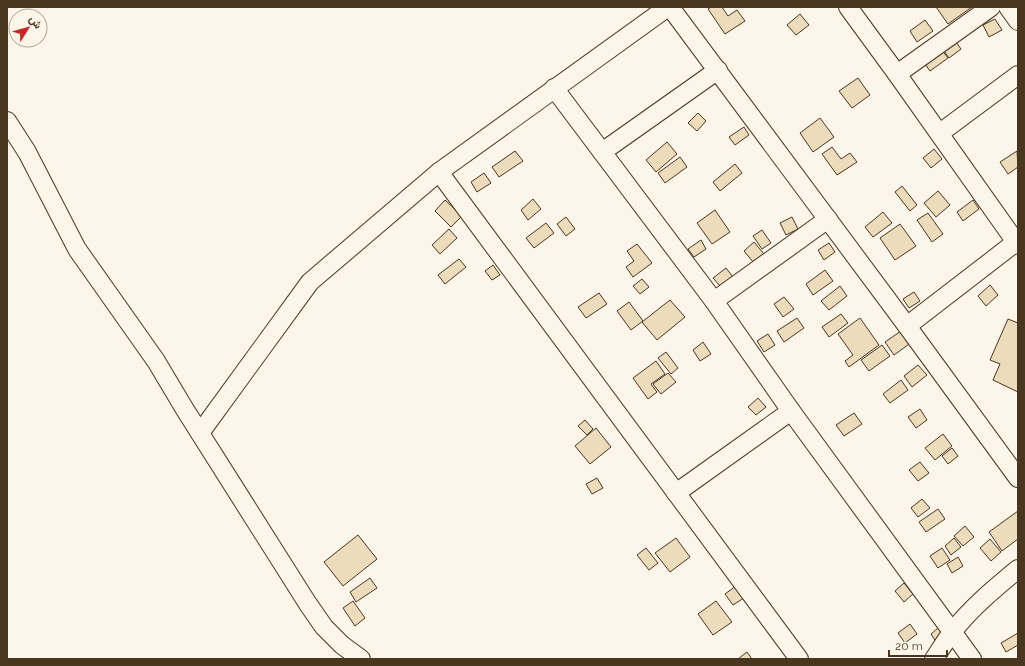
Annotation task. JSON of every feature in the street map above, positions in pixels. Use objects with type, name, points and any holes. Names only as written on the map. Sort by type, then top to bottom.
[{"type":"street","points":[[200,433],[310,282],[439,172],[554,88],[669,7],[718,70],[1017,474]]},
{"type":"street","points":[[848,7],[940,133],[1017,244],[907,326]]},
{"type":"street","points":[[897,74],[991,7]]},
{"type":"street","points":[[1008,7],[1018,21]]},
{"type":"street","points":[[602,152],[718,70]]},
{"type":"street","points":[[940,133],[1018,76]]},
{"type":"street","points":[[554,88],[714,301],[791,410],[972,659]]},
{"type":"street","points":[[7,121],[27,152],[77,249],[163,373],[308,604],[324,627],[342,645],[361,659]]},
{"type":"street","points":[[439,172],[799,659]]},
{"type":"street","points":[[714,301],[828,219]]},
{"type":"street","points":[[676,493],[791,410]]},
{"type":"street","points":[[934,659],[952,632],[980,602],[1018,569]]},
{"type":"building","points":[[711,7],[722,7],[728,16],[737,10],[745,21],[725,34],[708,9]]},
{"type":"building","points":[[936,7],[972,7],[948,24]]},
{"type":"building","points":[[800,14],[809,25],[796,35],[787,25]]},
{"type":"building","points":[[995,19],[1002,30],[989,37],[983,25]]},
{"type":"building","points":[[925,20],[933,31],[917,42],[910,31]]},
{"type":"building","points":[[951,35],[961,49],[949,58],[939,44]]},
{"type":"building","points":[[938,45],[948,58],[930,71],[920,57]]},
{"type":"building","points":[[858,78],[870,95],[852,108],[839,91]]},
{"type":"building","points":[[698,113],[706,121],[697,131],[688,123]]},
{"type":"building","points":[[820,118],[834,137],[813,152],[800,133]]},
{"type":"building","points":[[744,127],[749,135],[735,145],[729,137]]},
{"type":"building","points":[[667,142],[677,154],[656,172],[646,160]]},
{"type":"building","points":[[832,147],[841,159],[850,153],[857,162],[837,175],[822,154]]},
{"type":"building","points":[[934,149],[942,159],[931,168],[923,158]]},
{"type":"building","points":[[515,151],[523,161],[499,177],[492,167]]},
{"type":"building","points":[[1017,151],[1018,167],[1008,174],[1000,162]]},
{"type":"building","points":[[680,157],[687,167],[665,183],[658,173]]},
{"type":"building","points":[[735,164],[742,173],[720,191],[713,182]]},
{"type":"building","points":[[484,173],[491,183],[477,192],[471,182]]},
{"type":"building","points":[[902,186],[917,205],[910,211],[895,192]]},
{"type":"building","points":[[938,191],[950,205],[936,217],[924,203]]},
{"type":"building","points":[[533,199],[541,209],[528,220],[521,210]]},
{"type":"building","points":[[445,200],[462,216],[451,227],[435,211]]},
{"type":"building","points":[[973,200],[979,209],[963,221],[957,212]]},
{"type":"building","points":[[715,210],[730,232],[712,244],[697,223]]},
{"type":"building","points":[[883,212],[892,223],[873,237],[865,227]]},
{"type":"building","points":[[928,213],[943,234],[932,242],[917,220]]},
{"type":"building","points":[[566,217],[575,229],[566,236],[557,224]]},
{"type":"building","points":[[792,217],[798,229],[786,235],[780,223]]},
{"type":"building","points":[[546,223],[554,233],[534,248],[526,238]]},
{"type":"building","points":[[900,224],[916,246],[895,260],[880,238]]},
{"type":"building","points":[[449,229],[457,238],[440,254],[432,245]]},
{"type":"building","points":[[762,230],[771,243],[762,249],[753,236]]},
{"type":"building","points":[[701,240],[706,249],[694,257],[688,249]]},
{"type":"building","points":[[754,242],[764,254],[754,263],[744,251]]},
{"type":"building","points":[[829,243],[835,252],[824,260],[818,250]]},
{"type":"building","points":[[637,244],[652,263],[633,277],[626,267],[634,261],[627,251]]},
{"type":"building","points":[[459,259],[466,267],[445,284],[438,275]]},
{"type":"building","points":[[493,265],[500,275],[492,280],[485,271]]},
{"type":"building","points":[[726,268],[733,277],[720,286],[713,278]]},
{"type":"building","points":[[825,270],[833,281],[813,295],[806,284]]},
{"type":"building","points":[[642,279],[649,287],[640,294],[633,286]]},
{"type":"building","points":[[990,285],[998,295],[986,306],[978,296]]},
{"type":"building","points":[[840,286],[847,296],[829,310],[821,301]]},
{"type":"building","points":[[914,292],[920,301],[909,308],[903,299]]},
{"type":"building","points":[[599,293],[607,304],[586,318],[578,307]]},
{"type":"building","points":[[784,297],[794,309],[783,317],[774,304]]},
{"type":"building","points":[[670,300],[685,317],[657,340],[642,322]]},
{"type":"building","points":[[629,302],[643,321],[631,330],[617,311]]},
{"type":"building","points":[[841,314],[848,323],[829,337],[822,327]]},
{"type":"building","points":[[797,318],[804,328],[784,342],[777,331]]},
{"type":"building","points":[[860,318],[879,345],[849,367],[845,361],[853,355],[838,334]]},
{"type":"building","points":[[1008,319],[1018,323],[1018,392],[993,380],[1000,364],[990,360]]},
{"type":"building","points":[[904,329],[912,342],[894,355],[885,342]]},
{"type":"building","points":[[768,334],[775,345],[764,352],[757,341]]},
{"type":"building","points":[[703,342],[711,354],[700,361],[693,350]]},
{"type":"building","points":[[882,345],[890,356],[869,371],[861,360]]},
{"type":"building","points":[[666,352],[678,368],[671,374],[658,358]]},
{"type":"building","points":[[656,361],[665,374],[651,384],[657,392],[648,399],[633,378]]},
{"type":"building","points":[[918,365],[927,375],[912,387],[904,376]]},
{"type":"building","points":[[668,373],[676,382],[661,394],[653,384]]},
{"type":"building","points":[[901,380],[908,390],[890,403],[883,394]]},
{"type":"building","points":[[758,398],[766,407],[756,415],[748,407]]},
{"type":"building","points":[[920,409],[927,420],[916,428],[908,417]]},
{"type":"building","points":[[854,413],[862,424],[844,436],[836,425]]},
{"type":"building","points":[[585,420],[593,429],[587,435],[578,426]]},
{"type":"building","points":[[596,428],[611,447],[590,464],[575,446]]},
{"type":"building","points":[[943,434],[952,446],[935,460],[925,448]]},
{"type":"building","points":[[952,448],[958,456],[948,464],[942,456]]},
{"type":"building","points":[[920,462],[929,473],[918,481],[909,470]]},
{"type":"building","points":[[597,478],[603,488],[592,494],[586,484]]},
{"type":"building","points":[[922,499],[930,508],[918,517],[911,508]]},
{"type":"building","points":[[938,509],[945,519],[926,532],[919,522]]},
{"type":"building","points":[[1018,511],[1018,539],[1002,551],[989,532]]},
{"type":"building","points":[[965,526],[974,537],[963,546],[954,536]]},
{"type":"building","points":[[358,535],[377,559],[343,586],[324,562]]},
{"type":"building","points":[[676,538],[690,557],[670,572],[655,553]]},
{"type":"building","points":[[954,538],[961,547],[951,555],[945,546]]},
{"type":"building","points":[[990,539],[1001,552],[991,561],[980,548]]},
{"type":"building","points":[[646,548],[658,563],[649,570],[637,555]]},
{"type":"building","points":[[942,548],[950,560],[938,568],[930,556]]},
{"type":"building","points":[[958,557],[963,566],[952,573],[947,564]]},
{"type":"building","points":[[370,578],[377,588],[356,602],[350,592]]},
{"type":"building","points":[[904,583],[913,594],[904,602],[895,591]]},
{"type":"building","points":[[736,586],[744,598],[733,605],[725,594]]},
{"type":"building","points":[[353,601],[365,618],[355,626],[343,608]]},
{"type":"building","points":[[716,601],[732,622],[713,635],[698,614]]},
{"type":"building","points":[[910,624],[917,634],[905,643],[898,633]]},
{"type":"building","points":[[938,628],[946,640],[938,645],[931,634]]},
{"type":"building","points":[[1018,633],[1018,645],[1006,652],[1001,643]]},
{"type":"building","points":[[747,652],[752,659],[738,659]]}]
